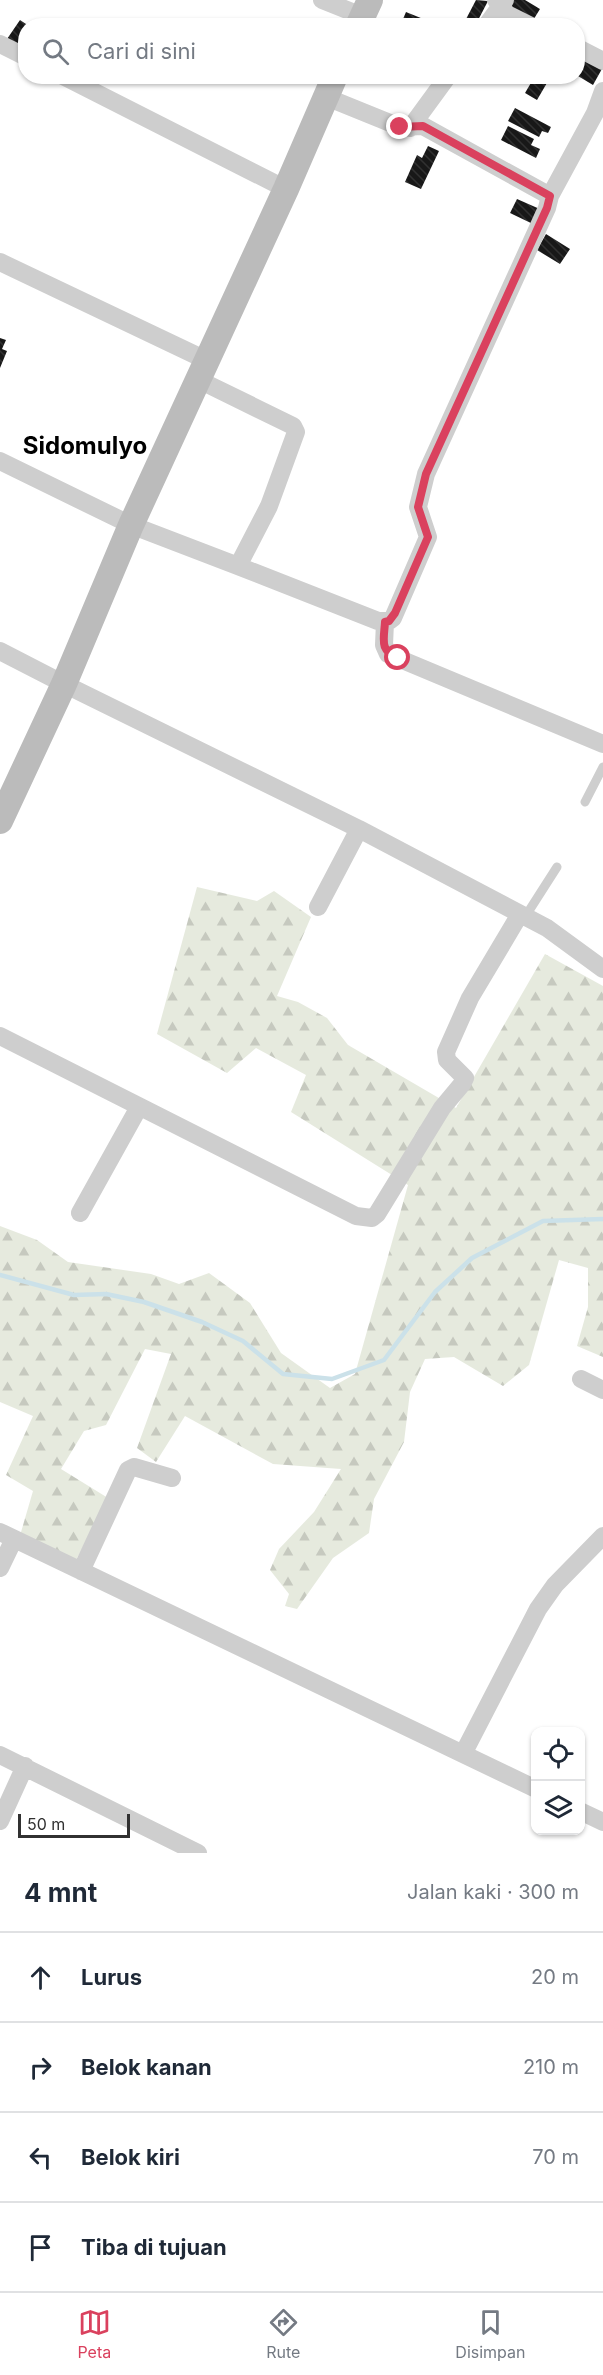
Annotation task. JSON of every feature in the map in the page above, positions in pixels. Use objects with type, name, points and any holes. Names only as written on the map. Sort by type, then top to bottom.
[{"type":"main road","points":[[0,821],[64,684],[131,525],[204,370],[330,87]]},
{"type":"street","points":[[322,0],[363,14]]},
{"type":"street","points":[[491,18],[501,2]]},
{"type":"street","points":[[501,2],[507,14],[515,18]]},
{"type":"street","points":[[0,44],[18,53]]},
{"type":"street","points":[[585,52],[603,61]]},
{"type":"street","points":[[79,84],[286,189]]},
{"type":"street","points":[[410,128],[442,84]]},
{"type":"street","points":[[330,87],[400,127],[423,126],[550,196]]},
{"type":"street","points":[[0,461],[131,525],[378,621],[389,621],[395,613],[428,537],[418,507],[426,474],[547,208],[550,196],[595,113],[603,91]]},
{"type":"street","points":[[0,262],[204,370],[293,426],[296,432],[269,506],[238,566]]},
{"type":"street","points":[[385,622],[384,648],[388,654],[603,744]]},
{"type":"street","points":[[0,651],[359,829],[547,928],[603,969]]},
{"type":"street","points":[[318,907],[359,829]]},
{"type":"street","points":[[0,1036],[356,1216],[372,1218],[377,1214],[442,1108],[465,1078],[447,1060],[446,1052],[470,998],[522,915]]},
{"type":"street","points":[[80,1213],[139,1107]]},
{"type":"street","points":[[581,1379],[603,1390]]},
{"type":"street","points":[[81,1571],[128,1470],[134,1467],[172,1478]]},
{"type":"street","points":[[0,1569],[7,1536],[531,1787]]},
{"type":"street","points":[[463,1754],[538,1609],[555,1585],[603,1536]]},
{"type":"street","points":[[0,1755],[198,1853]]},
{"type":"street","points":[[0,1821],[25,1766]]},
{"type":"street","points":[[585,1813],[603,1822]]},
{"type":"lane","points":[[585,802],[603,767]]},
{"type":"lane","points":[[522,915],[557,867]]},
{"type":"green space","points":[[197,887],[257,901],[274,891],[311,917],[277,996],[298,1002],[327,1018],[348,1045],[456,1108],[545,954],[603,986],[603,1357],[577,1346],[588,1307],[588,1268],[559,1260],[529,1365],[503,1386],[454,1357],[425,1359],[410,1392],[404,1442],[374,1499],[369,1533],[333,1558],[297,1609],[285,1606],[289,1594],[270,1570],[279,1549],[314,1512],[341,1469],[273,1464],[185,1416],[156,1462],[137,1448],[171,1354],[145,1349],[106,1425],[84,1431],[61,1469],[108,1498],[76,1560],[19,1539],[33,1491],[6,1475],[33,1416],[0,1402],[0,1226],[37,1240],[68,1262],[151,1274],[179,1284],[209,1273],[250,1303],[281,1353],[330,1388],[355,1374],[408,1185],[291,1112],[306,1075],[256,1048],[227,1073],[157,1034]]},
{"type":"building","points":[[476,0],[488,1],[479,18],[467,18]]},
{"type":"building","points":[[511,0],[525,0],[540,9],[534,18],[525,18],[507,7]]},
{"type":"building","points":[[406,12],[421,18],[403,18]]},
{"type":"building","points":[[18,23],[18,46],[7,39]]},
{"type":"building","points":[[585,58],[603,67],[593,85],[585,80]]},
{"type":"building","points":[[530,84],[546,84],[537,100],[525,93]]},
{"type":"building","points":[[515,108],[551,127],[548,133],[542,131],[539,137],[508,121]]},
{"type":"building","points":[[508,126],[534,139],[531,145],[540,149],[536,158],[501,140]]},
{"type":"building","points":[[428,146],[439,151],[421,189],[405,182],[417,155],[422,158]]},
{"type":"building","points":[[517,199],[542,210],[535,225],[510,213]]},
{"type":"building","points":[[546,234],[570,249],[560,264],[537,250]]},
{"type":"building","points":[[0,338],[6,340],[2,349],[7,351],[0,368]]},
{"type":"waterway","points":[[0,1275],[74,1295],[106,1294],[144,1302],[202,1322],[243,1341],[283,1374],[332,1379],[384,1360],[435,1292],[472,1258],[543,1221],[603,1219]]},
{"type":"district","name":"Sidomulyo","points":[[85,445]]},
{"type":"route","points":[[398,658],[388,654],[384,648],[385,622],[393,618],[427,543],[427,532],[418,507],[426,474],[547,208],[550,196],[423,126],[400,127]]}]
